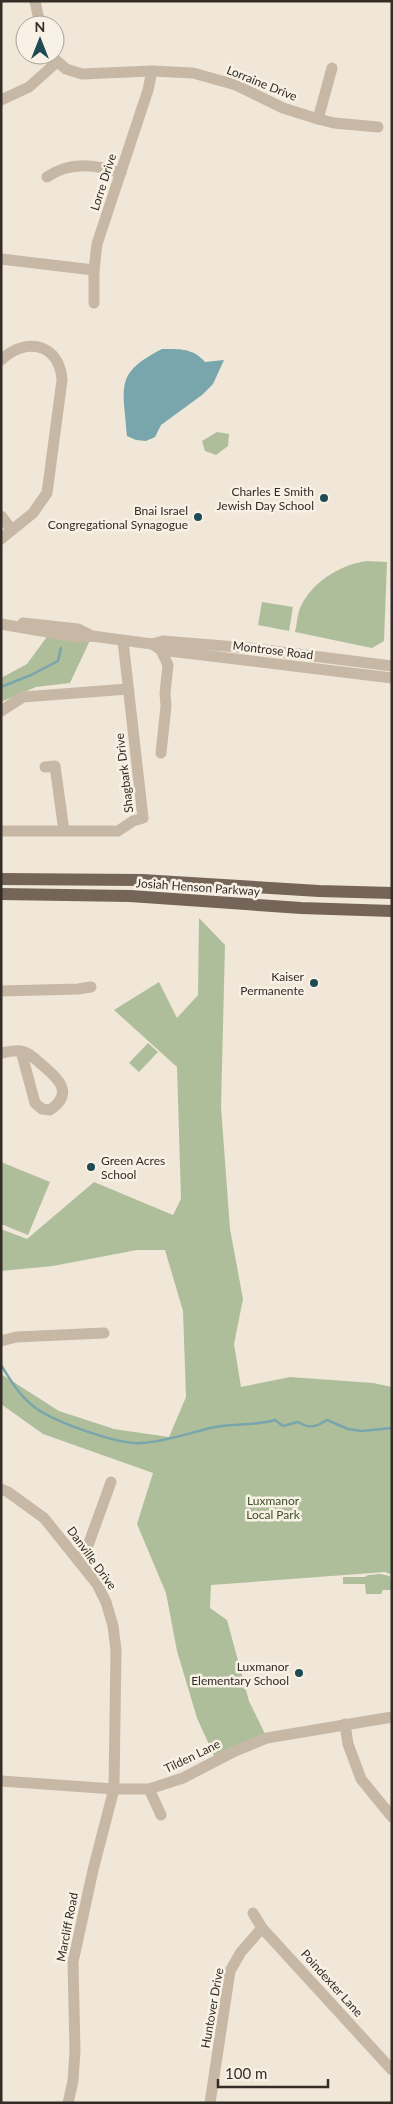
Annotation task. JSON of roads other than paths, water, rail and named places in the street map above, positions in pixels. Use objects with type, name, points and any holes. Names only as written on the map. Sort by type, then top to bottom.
[{"type":"main road","name":"Josiah Henson Parkway","points":[[1,879],[142,880],[298,890],[389,892]]},
{"type":"main road","points":[[227,903],[236,894],[272,894],[298,890]]},
{"type":"main road","name":"Josiah Henson Parkway","points":[[1,894],[130,896],[392,911]]},
{"type":"main road","points":[[366,911],[392,918]]},
{"type":"street","points":[[35,1],[38,15]]},
{"type":"street","points":[[1,100],[29,87],[48,65]]},
{"type":"street","name":"Lorraine Drive","points":[[62,65],[66,69],[82,74],[193,73],[222,80],[283,108],[318,119],[342,124],[378,127]]},
{"type":"street","points":[[318,119],[332,68]]},
{"type":"street","name":"Lorre Drive","points":[[94,303],[94,270],[97,244],[148,90],[152,72]]},
{"type":"street","points":[[47,177],[57,169],[73,166],[94,166],[121,173]]},
{"type":"street","points":[[1,259],[94,270]]},
{"type":"street","points":[[1,360],[10,351],[22,346],[38,346],[51,354],[60,364],[62,380],[47,493],[39,506],[1,539]]},
{"type":"street","points":[[1,516],[12,530]]},
{"type":"street","name":"Montrose Road","points":[[1,624],[49,634],[123,640],[182,653],[386,678]]},
{"type":"street","name":"Shagbark Drive","points":[[1,832],[118,832],[134,821],[143,818],[123,640]]},
{"type":"street","name":"Montrose Road","points":[[156,647],[163,641],[239,647],[392,666]]},
{"type":"street","points":[[156,647],[168,665],[161,753]]},
{"type":"street","points":[[168,665],[182,653]]},
{"type":"street","points":[[386,678],[392,684]]},
{"type":"street","points":[[1,711],[23,697],[128,688]]},
{"type":"street","points":[[45,767],[55,766],[64,832]]},
{"type":"street","points":[[1,991],[91,987]]},
{"type":"street","points":[[1,1053],[21,1051],[30,1054],[48,1069],[62,1087],[63,1095],[59,1104],[50,1110],[42,1109],[35,1103],[21,1051]]},
{"type":"street","points":[[1,1341],[16,1337],[104,1333]]},
{"type":"street","points":[[78,1558],[86,1550],[111,1482]]},
{"type":"street","name":"Danville Drive","points":[[1,1489],[44,1518],[78,1558],[106,1602],[113,1626],[116,1650],[114,1789]]},
{"type":"street","name":"Tilden Lane","points":[[1,1780],[149,1790],[183,1778],[233,1752],[267,1738],[392,1717]]},
{"type":"street","points":[[345,1724],[348,1744],[361,1780],[392,1817]]},
{"type":"street","name":"Marcliff Road","points":[[68,2103],[73,2081],[75,2051],[73,1962],[93,1870],[114,1789]]},
{"type":"street","points":[[149,1790],[160,1815]]},
{"type":"street","name":"Poindexter Lane","points":[[253,1913],[262,1928],[392,2070]]},
{"type":"street","name":"Huntover Drive","points":[[210,2103],[230,1971],[241,1952],[262,1928]]},
{"type":"water","points":[[162,349],[180,349],[191,352],[205,362],[224,360],[213,384],[202,395],[161,425],[155,437],[146,441],[136,440],[127,436],[124,405],[125,383],[135,366]]},
{"type":"waterway","points":[[1,687],[31,675],[58,661],[61,648]]},
{"type":"waterway","points":[[1,1365],[21,1394],[37,1409],[88,1432],[131,1443],[160,1441],[215,1427],[275,1420],[283,1426],[298,1422],[306,1426],[313,1426],[327,1420],[348,1429],[361,1431],[392,1428]]},
{"type":"place","name":"Charles E Smith Jewish Day School","points":[[324,498]]},
{"type":"place","name":"Bnai Israel Congregational Synagogue","points":[[198,517]]},
{"type":"place","name":"Kaiser Permanente","points":[[314,983]]},
{"type":"place","name":"Green Acres School","points":[[91,1167]]},
{"type":"place","name":"Luxmanor Elementary School","points":[[299,1673]]},
{"type":"park label","name":"Luxmanor Local Park","points":[[273,1507]]}]
